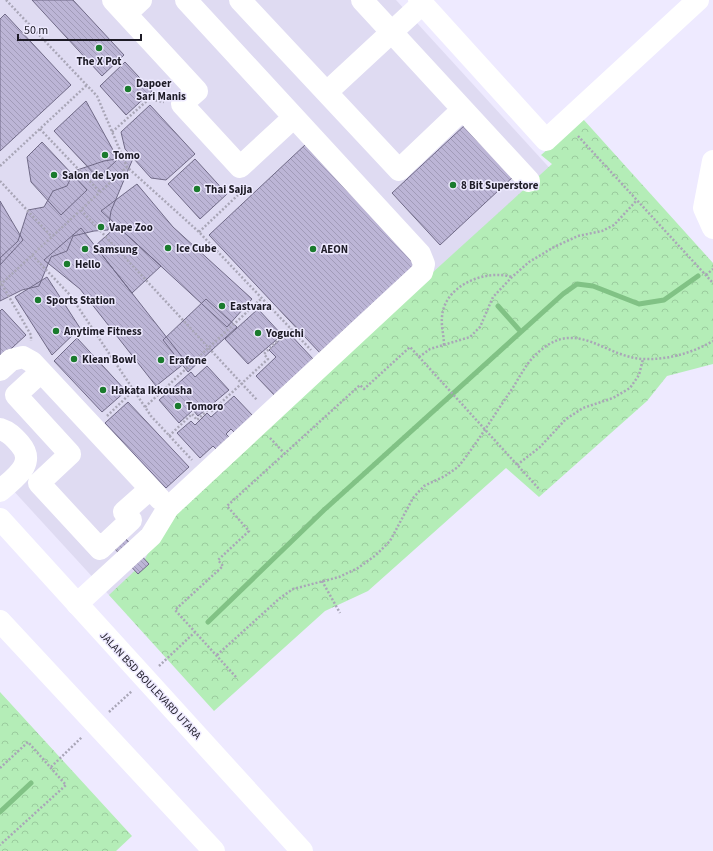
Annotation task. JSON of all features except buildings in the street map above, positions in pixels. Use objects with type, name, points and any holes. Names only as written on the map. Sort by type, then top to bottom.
[{"type":"main road","points":[[77,604],[151,536],[168,508],[422,272],[424,264],[420,254],[293,118],[186,0]]},
{"type":"main road","points":[[240,0],[399,170],[462,110]]},
{"type":"main road","points":[[362,0],[529,182]]},
{"type":"main road","points":[[327,92],[392,32],[421,2],[546,140],[698,0]]},
{"type":"main road","points":[[704,0],[713,10]]},
{"type":"main road","points":[[127,5],[197,91],[182,104],[240,167],[293,118]]},
{"type":"main road","points":[[713,161],[704,208],[713,228]]},
{"type":"main road","points":[[0,370],[12,360],[23,357],[36,367],[168,508]]},
{"type":"main road","points":[[36,367],[16,395],[70,454],[39,483],[100,549],[131,520],[124,512],[150,489]]},
{"type":"main road","points":[[0,429],[10,432],[23,447],[27,457],[25,468],[0,491]]},
{"type":"main road","name":"JALAN BSD BOULEVARD UTARA","points":[[0,519],[302,851]]},
{"type":"main road","points":[[0,621],[214,851]]},
{"type":"path","points":[[6,0],[97,96],[127,167],[199,232],[323,363]]},
{"type":"path","points":[[0,166],[87,85]]},
{"type":"path","points":[[112,132],[149,100],[182,104]]},
{"type":"path","points":[[565,122],[713,282]]},
{"type":"path","points":[[40,129],[100,192]]},
{"type":"path","points":[[36,367],[31,335],[1,283],[127,167]]},
{"type":"path","points":[[199,232],[238,194],[240,167]]},
{"type":"path","points":[[0,181],[52,237]]},
{"type":"path","points":[[419,357],[430,349],[470,337],[480,327],[493,297],[512,277],[554,247],[578,236],[602,232],[614,225],[637,200]]},
{"type":"path","points":[[81,210],[270,413]]},
{"type":"path","points":[[32,255],[70,295],[145,407],[169,436],[205,473]]},
{"type":"path","points":[[706,275],[713,269]]},
{"type":"path","points":[[444,345],[442,316],[446,301],[457,288],[472,280],[502,274],[512,277]]},
{"type":"path","points":[[145,407],[262,298]]},
{"type":"path","points":[[169,436],[192,414],[197,420],[210,408],[212,411],[268,359],[264,354],[290,328]]},
{"type":"path","points":[[216,655],[280,598],[293,589],[339,577],[358,568],[376,555],[390,540],[413,498],[424,486],[445,476],[458,467],[485,430],[526,364],[542,349],[561,338],[578,338],[596,343],[614,353],[643,359],[670,357],[695,351],[713,341]]},
{"type":"path","points":[[236,677],[175,610],[223,566],[218,560],[249,531],[227,506],[360,385],[364,389],[410,348],[540,490]]},
{"type":"path","points":[[517,465],[540,447],[566,419],[583,408],[613,398],[630,388],[639,375],[643,359]]},
{"type":"path","points":[[94,428],[134,390]]},
{"type":"path","points":[[322,581],[340,613]]},
{"type":"path","points":[[51,767],[195,632]]},
{"type":"path","points":[[0,768],[28,742],[66,785],[0,845]]},
{"type":"shaded area","name":"Eastvara","points":[[0,0],[396,0],[566,186],[119,606],[0,476]]},
{"type":"green space","points":[[583,119],[713,263],[713,364],[667,376],[647,401],[539,497],[506,468],[368,591],[325,611],[214,711],[109,595],[143,563],[169,512],[552,164],[541,155]]},
{"type":"green space","points":[[0,692],[132,836],[116,851],[0,851]]},
{"type":"waterway","points":[[208,622],[324,510],[563,294],[577,284],[593,286],[639,304],[664,300],[698,276]]},
{"type":"waterway","points":[[498,306],[521,332]]},
{"type":"waterway","points":[[0,812],[31,783]]},
{"type":"place","name":"The X Pot","points":[[99,48]]},
{"type":"place","name":"Dapoer Sari Manis","points":[[128,89]]},
{"type":"place","name":"Tomo","points":[[105,155]]},
{"type":"place","name":"Salon de Lyon","points":[[54,175]]},
{"type":"place","name":"8 Bit Superstore","points":[[453,185]]},
{"type":"place","name":"Thai Sajja","points":[[197,189]]},
{"type":"place","name":"Vape Zoo","points":[[101,227]]},
{"type":"place","name":"Ice Cube","points":[[168,248]]},
{"type":"place","name":"Samsung","points":[[85,249]]},
{"type":"place","name":"AEON","points":[[313,249]]},
{"type":"place","name":"Hello","points":[[67,264]]},
{"type":"place","name":"Sports Station","points":[[38,300]]},
{"type":"place","name":"Eastvara","points":[[222,306]]},
{"type":"place","name":"Anytime Fitness","points":[[56,331]]},
{"type":"place","name":"Yoguchi","points":[[258,333]]},
{"type":"place","name":"Klean Bowl","points":[[74,359]]},
{"type":"place","name":"Erafone","points":[[161,360]]},
{"type":"place","name":"Hakata Ikkousha","points":[[103,390]]},
{"type":"place","name":"Tomoro","points":[[178,406]]}]
